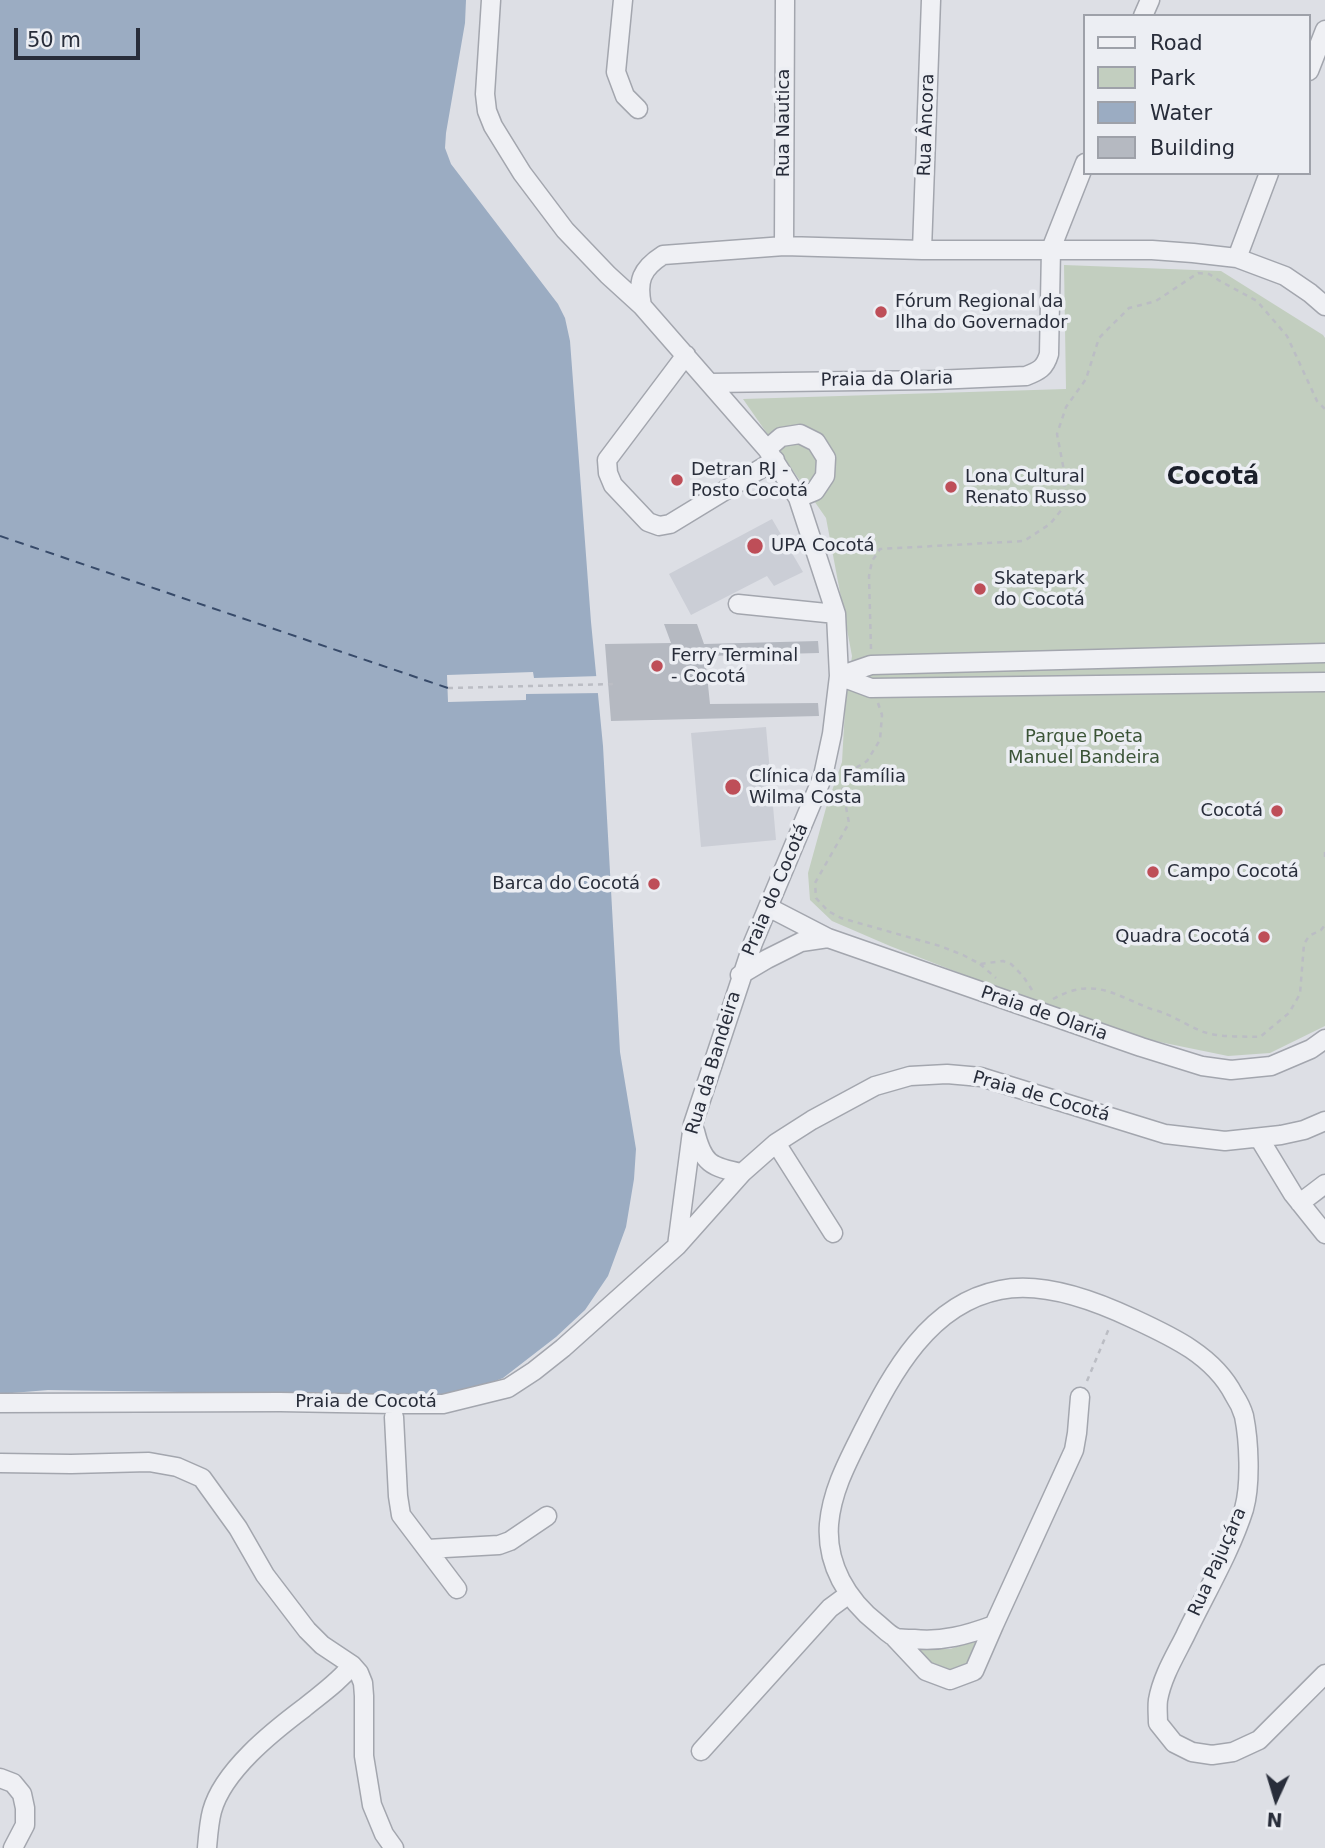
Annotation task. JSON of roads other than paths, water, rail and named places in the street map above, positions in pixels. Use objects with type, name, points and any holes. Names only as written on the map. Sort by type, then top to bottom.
[{"type":"street","points":[[491,0],[485,94],[487,111],[506,147],[565,230],[642,306],[710,383]]},
{"type":"street","points":[[623,0],[616,72],[625,96],[638,109]]},
{"type":"street","name":"Rua Nautica","points":[[784,246],[785,0]]},
{"type":"street","name":"Rua Âncora","points":[[922,250],[931,0]]},
{"type":"street","points":[[1311,66],[1325,30]]},
{"type":"street","points":[[1051,248],[1084,166]]},
{"type":"street","points":[[1237,258],[1268,175]]},
{"type":"street","points":[[642,306],[639,291],[644,271],[663,255],[784,246],[922,250],[1152,250],[1237,258],[1285,276],[1325,306]]},
{"type":"street","name":"Praia da Olaria","points":[[710,383],[934,380],[1026,376],[1039,372],[1046,365],[1049,354],[1051,248]]},
{"type":"street","points":[[686,355],[607,460],[613,485],[648,522],[659,526],[670,524],[771,455],[781,437],[800,434],[816,442],[826,457],[825,476],[815,491],[798,498]]},
{"type":"street","name":"Praia do Cocotá","points":[[710,383],[771,455],[798,498],[836,614],[839,676],[824,776],[740,975]]},
{"type":"street","points":[[737,604],[836,614]]},
{"type":"street","points":[[839,676],[871,666],[1325,653]]},
{"type":"street","points":[[839,676],[871,688],[1325,682]]},
{"type":"street","name":"Praia de Olaria","points":[[768,908],[828,938],[1202,1066],[1231,1070],[1271,1066],[1311,1049],[1325,1039]]},
{"type":"street","name":"Rua da Bandeira","points":[[677,1246],[693,1124],[740,975],[801,942],[828,938]]},
{"type":"street","name":"Praia de Cocotá","points":[[0,1403],[435,1404],[508,1388],[534,1371],[570,1341],[677,1246],[742,1172],[776,1143],[875,1086],[910,1076],[947,1074],[981,1077],[1165,1134],[1225,1141],[1281,1135],[1304,1130],[1325,1121]]},
{"type":"street","points":[[693,1124],[699,1147],[707,1160],[717,1168],[742,1172]]},
{"type":"street","points":[[1259,1138],[1300,1203],[1325,1234]]},
{"type":"street","points":[[776,1143],[833,1233]]},
{"type":"street","points":[[1300,1203],[1325,1184]]},
{"type":"street","points":[[681,1213],[687,1220],[700,1220]]},
{"type":"street","name":"Rua Pajuçára","points":[[1080,1397],[1074,1450],[974,1671],[950,1680],[926,1671],[895,1637],[865,1614],[849,1594],[831,1557],[829,1525],[834,1497],[843,1471],[880,1397],[908,1351],[942,1317],[966,1301],[998,1290],[1027,1286],[1060,1292],[1116,1311],[1168,1335],[1200,1355],[1226,1380],[1244,1413],[1249,1469],[1244,1507],[1228,1549],[1166,1672],[1158,1700],[1158,1723],[1174,1743],[1192,1752],[1212,1755],[1233,1752],[1259,1740],[1325,1674]]},
{"type":"street","points":[[360,1404],[381,1416],[394,1416],[425,1412],[435,1404]]},
{"type":"street","points":[[394,1416],[401,1515],[457,1589]]},
{"type":"street","points":[[0,1463],[149,1462],[177,1467],[202,1478],[238,1528],[271,1583],[307,1630],[359,1673],[364,1696],[364,1756],[372,1805],[384,1834],[394,1848]]},
{"type":"street","points":[[427,1549],[499,1545],[510,1541],[547,1516]]},
{"type":"street","points":[[701,1751],[830,1608],[849,1594]]},
{"type":"street","points":[[895,1637],[947,1639],[993,1625]]},
{"type":"street","points":[[207,1848],[212,1811],[219,1793],[233,1772],[343,1676],[352,1665]]},
{"type":"street","points":[[0,1778],[13,1783],[22,1794],[25,1825],[13,1848]]},
{"type":"water","points":[[0,0],[466,0],[465,23],[445,148],[451,164],[558,304],[565,318],[570,341],[603,746],[620,1052],[636,1149],[626,1227],[608,1276],[585,1310],[556,1337],[503,1378],[474,1389],[440,1396],[48,1390],[0,1394]]},
{"type":"place","name":"Fórum Regional da Ilha do Governador","points":[[881,312]]},
{"type":"place","name":"Detran RJ - Posto Cocotá","points":[[677,480]]},
{"type":"place","name":"Lona Cultural Renato Russo","points":[[951,487]]},
{"type":"place","name":"UPA Cocotá","points":[[755,546]]},
{"type":"place","name":"Skatepark do Cocotá","points":[[980,589]]},
{"type":"place","name":"Ferry Terminal - Cocotá","points":[[657,666]]},
{"type":"place","name":"Clínica da Família Wilma Costa","points":[[733,787]]},
{"type":"place","name":"Cocotá","points":[[1277,811]]},
{"type":"place","name":"Campo Cocotá","points":[[1153,872]]},
{"type":"place","name":"Barca do Cocotá","points":[[654,884]]},
{"type":"place","name":"Quadra Cocotá","points":[[1264,937]]},
{"type":"district","name":"Cocotá","points":[[1213,478]]},
{"type":"park label","name":"Parque Poeta Manuel Bandeira","points":[[1084,747]]}]
